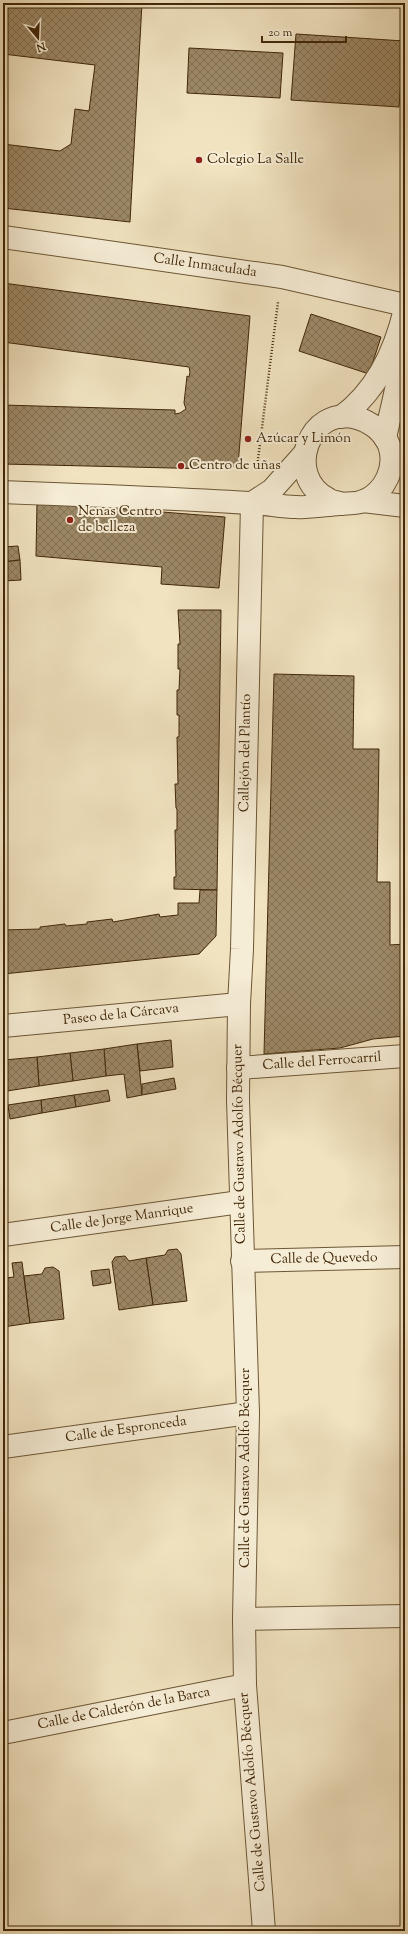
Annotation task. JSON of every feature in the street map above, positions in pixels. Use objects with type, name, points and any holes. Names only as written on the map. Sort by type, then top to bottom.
[{"type":"street","name":"Calle Inmaculada","points":[[3,237],[282,277],[405,305]]},
{"type":"street","points":[[341,417],[360,401],[383,369],[398,337],[405,309]]},
{"type":"street","points":[[3,492],[252,503],[297,507],[353,503],[376,493],[388,478],[392,463],[387,441],[401,355],[398,337]]},
{"type":"street","points":[[405,466],[374,425],[356,417],[341,417],[332,419],[319,427],[309,439],[304,454],[305,473],[313,488],[328,500],[405,506]]},
{"type":"street","points":[[252,503],[272,490],[304,454]]},
{"type":"street","name":"Callejón del Plantío","points":[[239,1004],[242,949],[252,503]]},
{"type":"street","name":"Paseo de la Cárcava","points":[[3,1026],[239,1004]]},
{"type":"street","name":"Calle de Gustavo Adolfo Bécquer","points":[[239,1004],[238,1068],[240,1202],[248,1413],[244,1619],[245,1685],[264,1931]]},
{"type":"street","name":"Calle del Ferrocarril","points":[[238,1068],[405,1056]]},
{"type":"street","name":"Calle de Jorge Manrique","points":[[3,1235],[240,1202]]},
{"type":"street","name":"Calle de Quevedo","points":[[242,1261],[405,1257]]},
{"type":"street","name":"Calle de Espronceda","points":[[3,1447],[248,1413]]},
{"type":"street","points":[[244,1619],[405,1616]]},
{"type":"street","name":"Calle de Calderón de la Barca","points":[[3,1733],[245,1685]]},
{"type":"path","points":[[252,503],[282,277]]},
{"type":"building","points":[[3,3],[142,3],[130,222],[3,208],[3,144],[60,151],[71,144],[75,109],[89,111],[95,65],[3,54]]},
{"type":"building","points":[[296,34],[404,41],[399,107],[291,100]]},
{"type":"building","points":[[189,48],[283,53],[280,98],[187,93]]},
{"type":"building","points":[[3,283],[250,316],[238,466],[214,469],[3,464],[3,405],[175,410],[175,414],[186,409],[184,403],[187,376],[189,377],[190,372],[189,367],[3,342]]},
{"type":"building","points":[[311,314],[381,337],[369,374],[299,351]]},
{"type":"building","points":[[37,502],[225,517],[219,588],[161,584],[162,567],[36,556]]},
{"type":"building","points":[[18,546],[20,560],[3,562],[3,547]]},
{"type":"building","points":[[20,560],[21,580],[3,581],[3,562]]},
{"type":"building","points":[[178,610],[221,610],[217,890],[174,889],[174,877],[176,877],[175,830],[177,830],[175,784],[178,784],[177,737],[179,737],[177,690],[179,690],[180,669],[178,669],[178,644],[180,644]]},
{"type":"building","points":[[274,674],[354,676],[353,749],[379,749],[377,882],[390,882],[390,945],[405,944],[405,1036],[373,1039],[340,1048],[264,1054]]},
{"type":"building","points":[[200,890],[217,890],[216,936],[199,954],[3,974],[3,930],[40,929],[40,927],[65,924],[66,926],[87,924],[87,922],[112,919],[113,922],[159,914],[160,917],[178,915],[178,903],[199,903]]},
{"type":"building","points":[[171,1040],[173,1067],[140,1071],[137,1044]]},
{"type":"building","points":[[137,1044],[142,1095],[127,1098],[124,1074],[106,1076],[104,1049]]},
{"type":"building","points":[[104,1049],[106,1076],[73,1081],[70,1053]]},
{"type":"building","points":[[70,1053],[73,1081],[39,1086],[37,1057]]},
{"type":"building","points":[[37,1057],[39,1086],[7,1091],[4,1060]]},
{"type":"building","points":[[174,1078],[176,1089],[142,1095],[142,1084]]},
{"type":"building","points":[[108,1090],[110,1101],[76,1107],[74,1095]]},
{"type":"building","points":[[74,1095],[76,1107],[42,1113],[41,1100]]},
{"type":"building","points":[[41,1100],[42,1113],[10,1119],[8,1105]]},
{"type":"building","points":[[177,1249],[181,1254],[187,1301],[153,1305],[146,1258],[165,1255],[168,1250]]},
{"type":"building","points":[[125,1256],[129,1261],[146,1258],[153,1305],[119,1310],[112,1262],[115,1257]]},
{"type":"building","points":[[22,1262],[30,1323],[3,1327],[3,1275],[6,1278],[14,1277],[12,1263]]},
{"type":"building","points":[[53,1267],[59,1271],[64,1319],[30,1323],[24,1276],[42,1274],[45,1268]]},
{"type":"building","points":[[109,1269],[111,1283],[93,1286],[91,1271]]},
{"type":"place","name":"Colegio La Salle","points":[[199,160]]},
{"type":"place","name":"Azúcar y Limón","points":[[248,439]]},
{"type":"place","name":"Centro de uñas","points":[[181,466]]},
{"type":"place","name":"Nenas Centro de belleza","points":[[70,520]]}]
